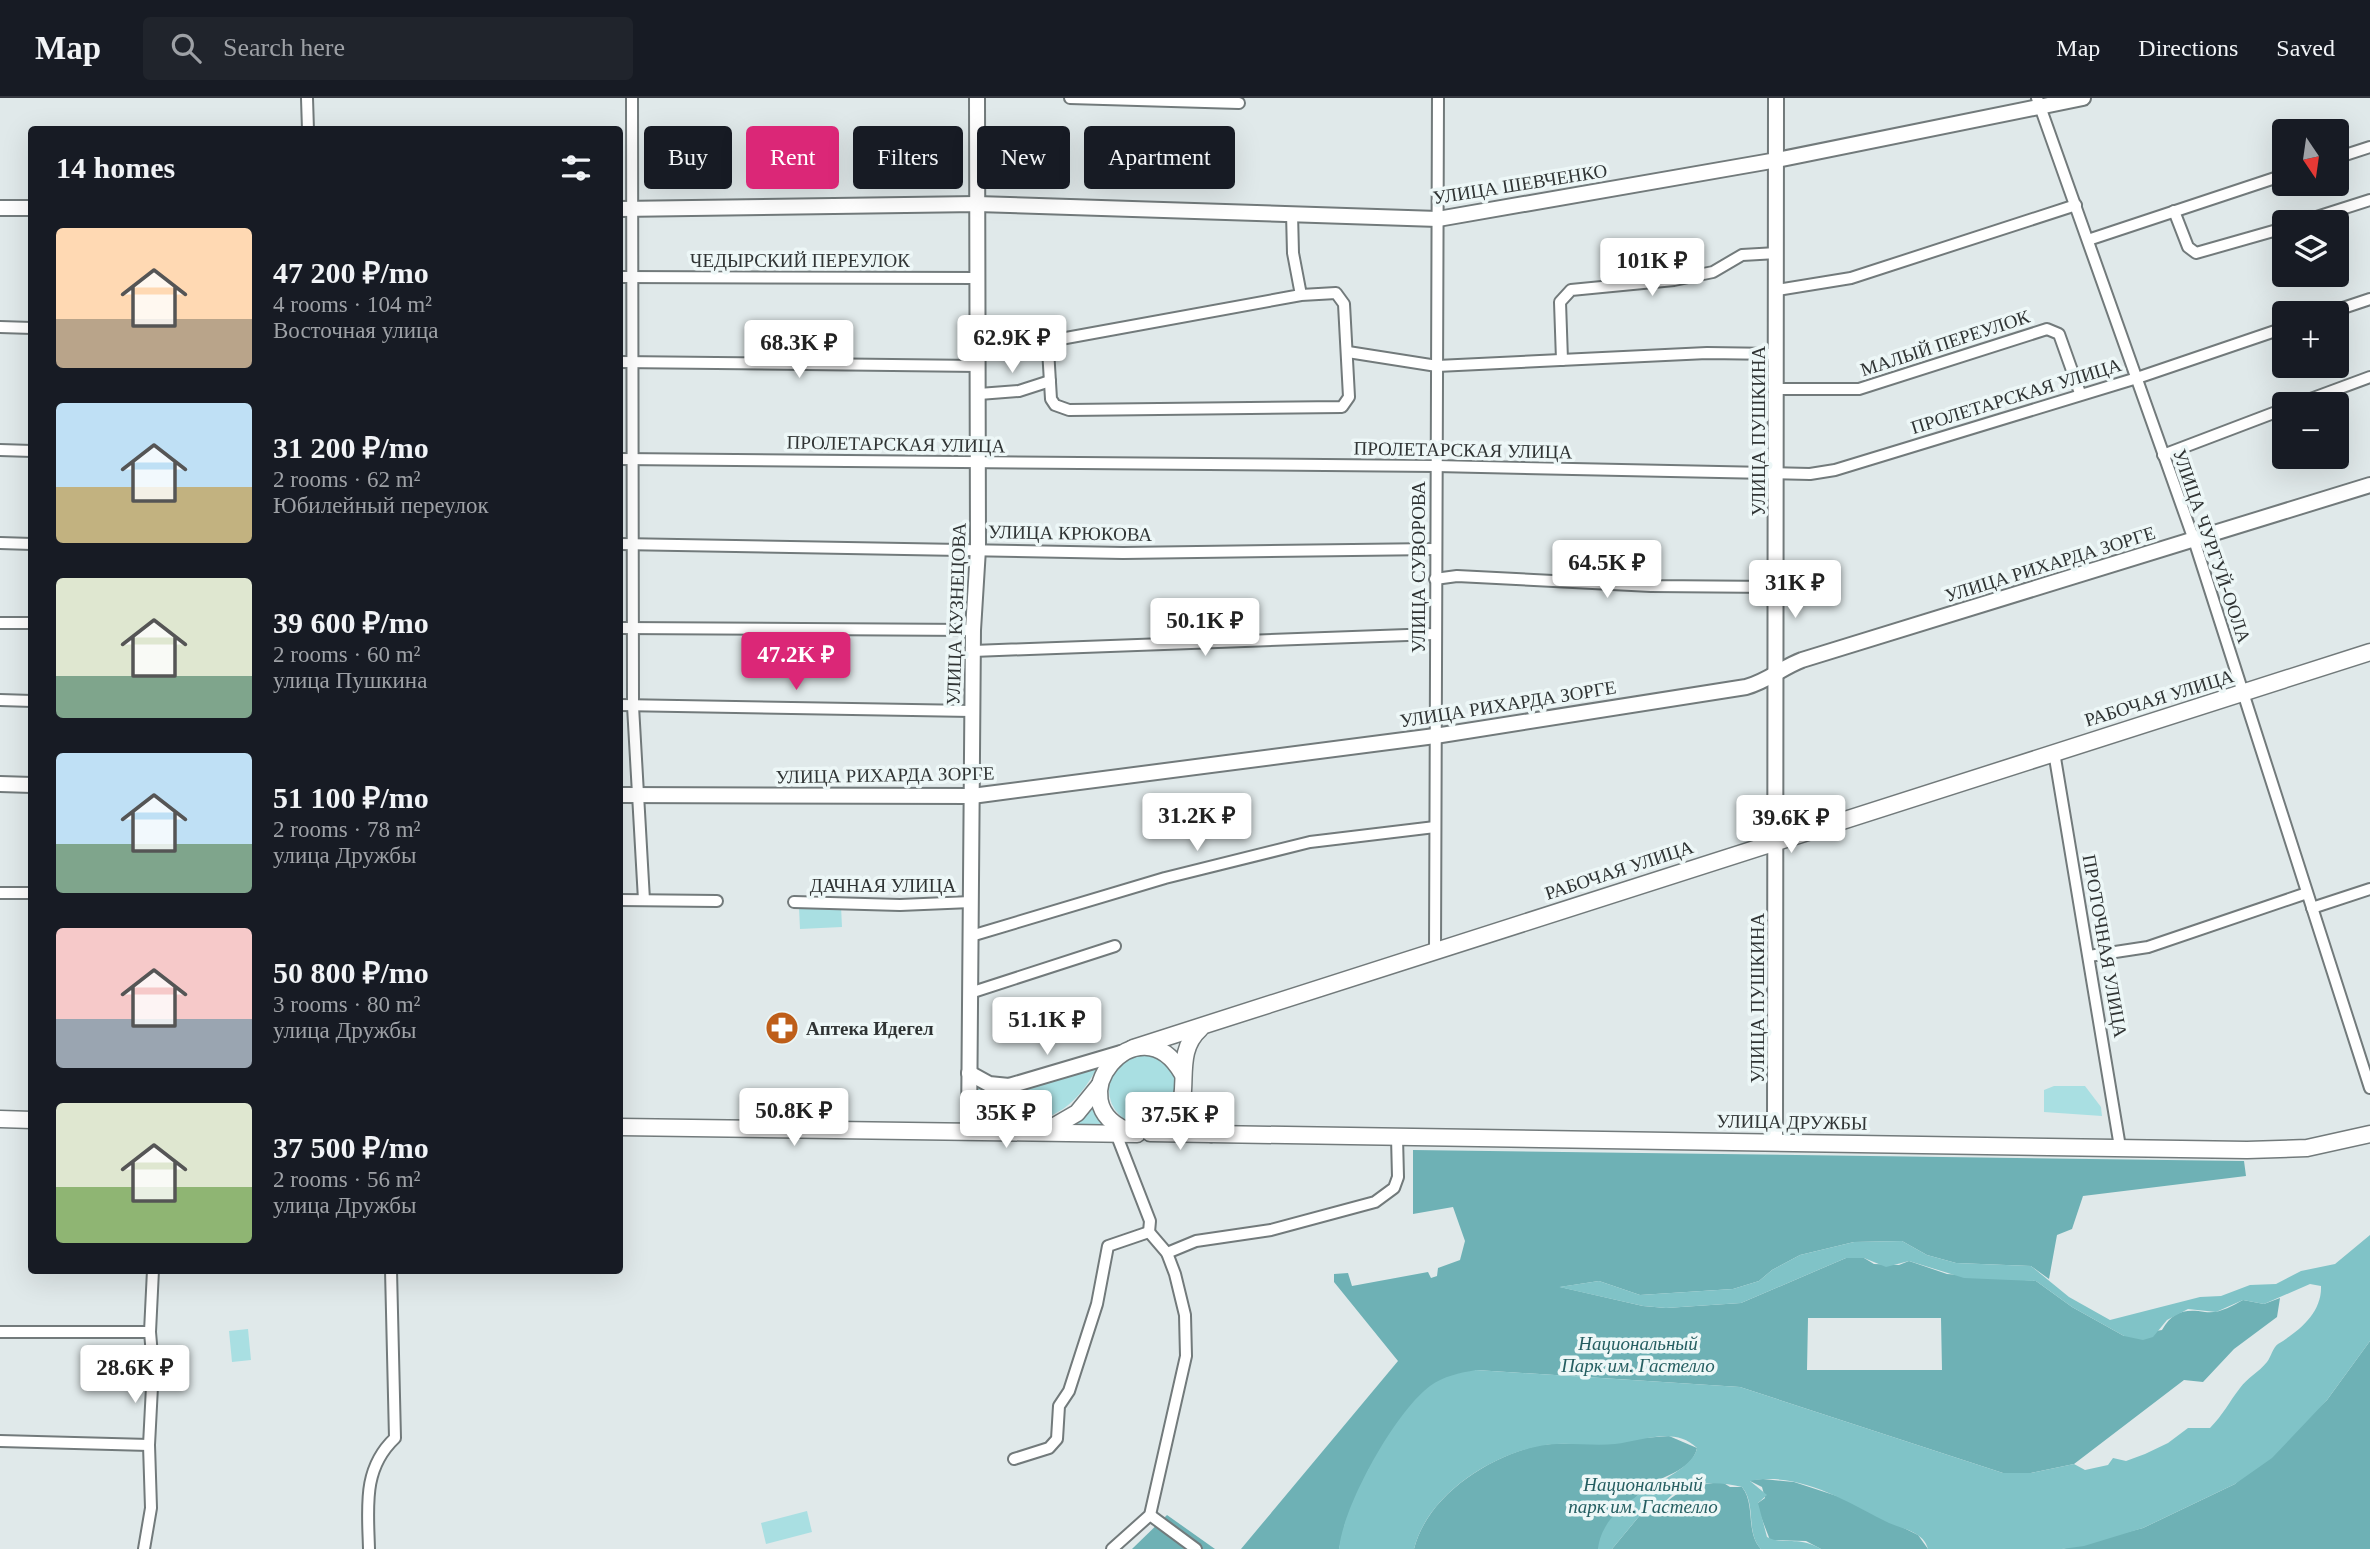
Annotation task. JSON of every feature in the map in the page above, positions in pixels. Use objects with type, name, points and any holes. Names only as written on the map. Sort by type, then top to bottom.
[{"type":"main road","name":"РАБОЧАЯ УЛИЦА","points":[[1127,1051],[2370,653]]},
{"type":"main road","points":[[1201,1027],[1188,1042],[1182,1073],[1185,1100],[1195,1121],[1211,1134]]},
{"type":"main road","points":[[1044,1132],[1077,1113],[1099,1086],[1106,1067],[1127,1051],[1162,1052],[1174,1061],[1182,1073]]},
{"type":"main road","points":[[1099,1086],[1101,1102],[1114,1127]]},
{"type":"main road","points":[[623,1127],[1044,1132],[1114,1127],[1144,1133],[1172,1122],[1185,1100]]},
{"type":"main road","points":[[0,1119],[28,1119]]},
{"type":"main road","name":"УЛИЦА ДРУЖБЫ","points":[[1144,1133],[2308,1148],[2370,1134]]},
{"type":"street","points":[[307,98],[308,126]]},
{"type":"street","points":[[632,98],[625,209],[633,277],[625,362],[633,459],[634,706],[644,900]]},
{"type":"street","name":"УЛИЦА КУЗНЕЦОВА","points":[[969,1131],[973,630],[978,549],[977,98]]},
{"type":"street","points":[[1070,98],[1239,103]]},
{"type":"street","name":"УЛИЦА СУВОРОВА","points":[[1435,953],[1438,98]]},
{"type":"street","name":"УЛИЦА ПУШКИНА","points":[[1775,1142],[1778,474],[1776,98]]},
{"type":"street","name":"УЛИЦА ШЕВЧЕНКО","points":[[625,209],[977,205],[1438,219],[1777,160],[2039,103],[2083,98]]},
{"type":"street","name":"УЛИЦА ЧУРГУЙ-ООЛА","points":[[2039,103],[2194,540],[2370,1088]]},
{"type":"street","points":[[2349,154],[2370,147]]},
{"type":"street","points":[[2088,240],[2272,179]]},
{"type":"street","points":[[2339,210],[2370,200]]},
{"type":"street","points":[[1777,289],[1851,278],[2076,205]]},
{"type":"street","points":[[0,208],[28,208]]},
{"type":"street","points":[[2175,211],[2188,247],[2196,253],[2272,231]]},
{"type":"street","points":[[1292,214],[1293,253],[1301,295]]},
{"type":"street","points":[[1562,360],[1560,302],[1566,292],[1674,280],[1713,272],[1742,255],[1777,253]]},
{"type":"street","name":"ЧЕДЫРСКИЙ ПЕРЕУЛОК","points":[[623,276],[979,278]]},
{"type":"street","points":[[1329,292],[1342,298],[1348,352],[1349,397],[1342,407],[1336,409],[1069,410],[1055,405],[1051,399],[1048,349],[1055,340],[1301,295],[1329,292]]},
{"type":"street","points":[[2349,306],[2370,299]]},
{"type":"street","points":[[0,327],[28,328]]},
{"type":"street","name":"МАЛЫЙ ПЕРЕУЛОК","points":[[1777,389],[1859,389],[2047,329],[2059,334],[2080,394]]},
{"type":"street","name":"ПРОЛЕТАРСКАЯ УЛИЦА","points":[[623,458],[1436,467],[1778,474],[1835,470],[2137,378],[2272,332]]},
{"type":"street","points":[[1348,352],[1437,366],[1707,353],[1777,354]]},
{"type":"street","points":[[625,362],[979,366]]},
{"type":"street","points":[[2329,392],[2370,377]]},
{"type":"street","points":[[979,394],[1020,391],[1049,381]]},
{"type":"street","points":[[2163,455],[2272,414]]},
{"type":"street","points":[[0,450],[28,450]]},
{"type":"street","name":"УЛИЦА РИХАРДА ЗОРГЕ","points":[[623,795],[972,796],[1434,736],[1745,687],[1772,678],[1777,672],[1802,660],[2051,581],[2370,485]]},
{"type":"street","points":[[0,543],[28,544]]},
{"type":"street","name":"УЛИЦА КРЮКОВА","points":[[623,544],[1123,553],[1435,549]]},
{"type":"street","points":[[1435,579],[1457,576],[1651,586],[1777,587]]},
{"type":"street","points":[[0,623],[28,623]]},
{"type":"street","points":[[623,628],[973,630]]},
{"type":"street","points":[[973,651],[1435,634]]},
{"type":"street","points":[[0,700],[28,701]]},
{"type":"street","points":[[623,705],[972,711]]},
{"type":"street","name":"ПРОТОЧНАЯ УЛИЦА","points":[[2054,752],[2120,1147]]},
{"type":"street","points":[[0,784],[28,785]]},
{"type":"street","points":[[971,936],[1165,877],[1310,842],[1435,827]]},
{"type":"street","points":[[2312,908],[2370,889]]},
{"type":"street","points":[[0,893],[28,893]]},
{"type":"street","points":[[2089,956],[2148,947],[2307,893]]},
{"type":"street","points":[[623,900],[717,901]]},
{"type":"street","name":"ДАЧНАЯ УЛИЦА","points":[[794,902],[900,905],[971,902]]},
{"type":"street","points":[[970,992],[1115,946]]},
{"type":"street","points":[[970,1073],[989,1084],[1009,1086],[1127,1051]]},
{"type":"street","points":[[1112,1549],[1150,1515],[1186,1356],[1185,1315],[1167,1253],[1149,1232],[1150,1221],[1114,1127]]},
{"type":"street","points":[[1167,1253],[1196,1241],[1271,1230],[1375,1202],[1394,1188],[1398,1177],[1396,1137]]},
{"type":"street","points":[[1014,1459],[1049,1448],[1057,1438],[1059,1406],[1069,1391],[1097,1304],[1108,1246],[1149,1232]]},
{"type":"street","points":[[146,1545],[151,1508],[149,1445],[153,1367],[150,1332],[153,1274]]},
{"type":"street","points":[[369,1549],[367,1495],[371,1474],[379,1455],[395,1438],[391,1274]]},
{"type":"street","points":[[0,1332],[150,1332]]},
{"type":"street","points":[[0,1441],[149,1445]]},
{"type":"street","points":[[1150,1515],[1196,1549]]},
{"type":"shaded area","points":[[841,906],[842,927],[800,929],[799,908]]},
{"type":"shaded area","points":[[1144,1055],[1169,1065],[1179,1090],[1169,1115],[1144,1125],[1119,1115],[1109,1090],[1119,1065]]},
{"type":"shaded area","points":[[1099,1064],[1084,1088],[1066,1107],[1055,1114],[1030,1121],[1003,1121],[988,1116],[980,1107],[971,1084],[986,1093],[996,1094]]},
{"type":"shaded area","points":[[2054,1086],[2085,1086],[2101,1107],[2102,1116],[2044,1112],[2044,1090]]},
{"type":"shaded area","points":[[1095,1107],[1105,1127],[1074,1126]]},
{"type":"shaded area","points":[[2370,1235],[2370,1341],[2327,1400],[2272,1458],[2235,1484],[2143,1528],[2084,1546],[2062,1549],[1928,1549],[1918,1535],[1823,1490],[1787,1480],[1769,1479],[1750,1481],[1767,1495],[1758,1503],[1767,1537],[1779,1541],[1804,1542],[1821,1549],[1761,1549],[1753,1535],[1749,1502],[1742,1487],[1716,1483],[1680,1490],[1669,1497],[1652,1516],[1647,1514],[1650,1508],[1646,1508],[1612,1549],[1598,1549],[1604,1530],[1615,1514],[1691,1459],[1697,1448],[1688,1441],[1668,1436],[1605,1445],[1545,1445],[1516,1452],[1479,1470],[1445,1497],[1421,1530],[1414,1549],[1339,1549],[1360,1485],[1387,1438],[1416,1399],[1430,1386],[1458,1374],[1476,1370],[1740,1387],[2003,1473],[2031,1473],[2074,1464],[2085,1470],[2108,1465],[2113,1458],[2126,1461],[2145,1454],[2168,1443],[2188,1428],[2210,1428],[2243,1384],[2267,1362],[2276,1345],[2308,1320],[2318,1305],[2321,1286],[2310,1284],[2264,1304],[2243,1300],[2216,1312],[2188,1309],[2167,1320],[2153,1337],[2143,1340],[2124,1336],[2072,1307],[2036,1281],[1964,1278],[1909,1261],[1886,1267],[1864,1258],[1846,1258],[1741,1303],[1666,1308],[1643,1306],[1559,1287],[1599,1281],[1640,1295],[1733,1289],[1759,1281],[1772,1270],[1800,1255],[1854,1242],[1902,1241],[1927,1255],[1956,1263],[2031,1266],[2069,1297],[2110,1320],[2200,1297],[2221,1296],[2250,1285],[2276,1284],[2301,1271],[2335,1264]]},
{"type":"shaded area","points":[[248,1329],[251,1360],[232,1362],[229,1331]]},
{"type":"shaded area","points":[[807,1511],[812,1532],[766,1544],[761,1523]]},
{"type":"green space","name":"Национальный Парк им. Гастелло","points":[[1413,1150],[2244,1161],[2246,1176],[2083,1196],[2072,1229],[2057,1235],[2049,1279],[2031,1266],[1956,1263],[1927,1255],[1902,1241],[1854,1242],[1800,1255],[1772,1270],[1759,1281],[1733,1289],[1640,1295],[1599,1281],[1560,1287],[1643,1306],[1666,1308],[1741,1303],[1846,1258],[1864,1258],[1874,1264],[1899,1265],[1909,1261],[1947,1274],[2036,1281],[2072,1307],[2124,1336],[2162,1330],[2175,1315],[2186,1311],[2215,1312],[2243,1300],[2264,1304],[2280,1298],[2277,1317],[2234,1349],[2203,1382],[2184,1380],[2074,1464],[2031,1473],[2003,1473],[1740,1387],[1476,1370],[1369,1469],[1345,1524],[1339,1549],[1241,1549],[1398,1361],[1334,1282],[1334,1274],[1348,1273],[1352,1286],[1428,1272],[1431,1278],[1437,1276],[1438,1268],[1460,1260],[1465,1241],[1453,1207],[1413,1214]],"holes":[[[1808,1318],[1941,1318],[1942,1370],[1807,1370]]]},
{"type":"green space","points":[[2370,1341],[2370,1549],[2062,1549],[2143,1528],[2235,1484],[2327,1400]]},
{"type":"green space","points":[[1669,1436],[1697,1448],[1694,1456],[1682,1468],[1642,1491],[1624,1511],[1598,1549],[1414,1549],[1421,1530],[1445,1497],[1479,1470],[1498,1460],[1541,1445]]},
{"type":"green space","points":[[1748,1480],[1794,1482],[1843,1498],[1918,1535],[1928,1549],[1821,1549],[1806,1541],[1770,1540],[1758,1509],[1758,1503],[1765,1498],[1762,1487]]},
{"type":"green space","points":[[1722,1482],[1730,1487],[1742,1487],[1749,1502],[1753,1535],[1761,1549],[1612,1549],[1646,1508],[1657,1512],[1678,1493]]},
{"type":"green space","points":[[1167,1515],[1215,1549],[1132,1549]]},
{"type":"place","name":"Аптека Идегел","points":[[782,1028]]},
{"type":"park label","name":"Национальный парк им. Гастелло","points":[[1643,1495]]}]
